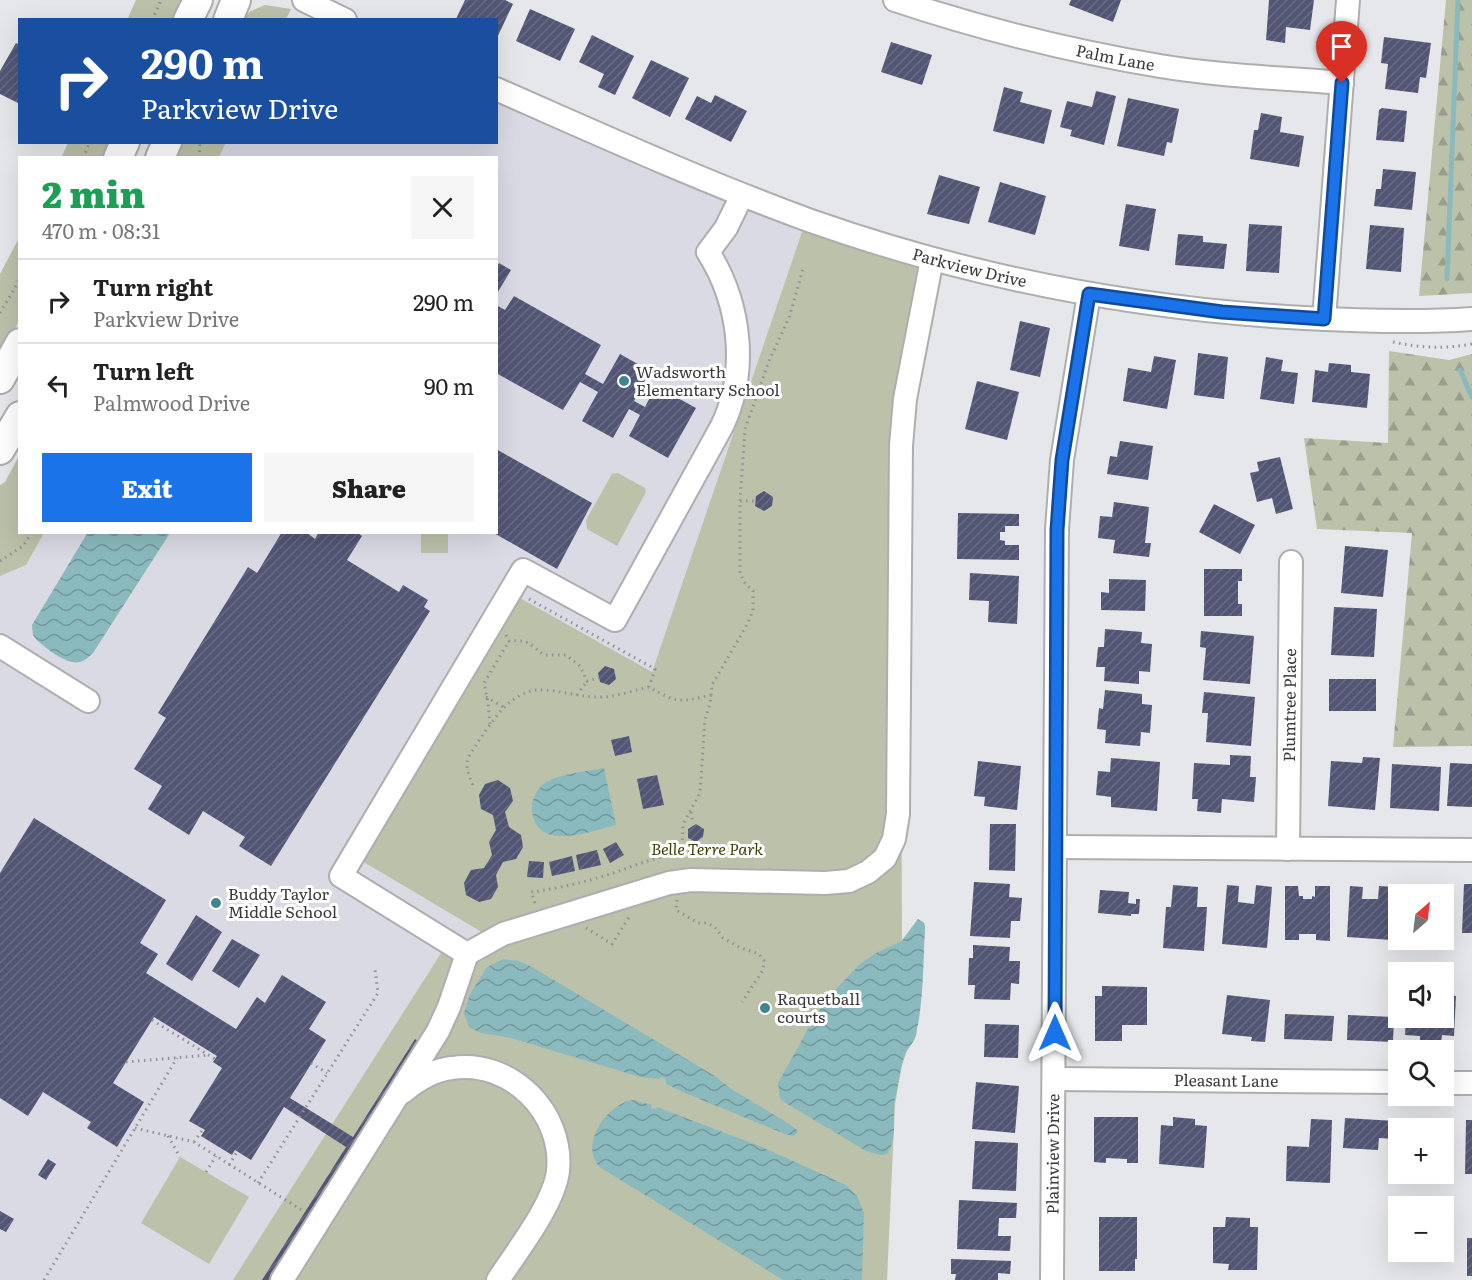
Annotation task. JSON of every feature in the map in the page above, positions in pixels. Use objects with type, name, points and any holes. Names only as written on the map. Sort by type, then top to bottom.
[{"type":"main road","points":[[189,18],[198,0]]},
{"type":"main road","points":[[229,18],[236,0]]},
{"type":"main road","points":[[0,379],[18,347]]},
{"type":"main road","points":[[0,450],[18,419]]},
{"type":"street","points":[[304,0],[341,18]]},
{"type":"street","name":"Palm Lane","points":[[895,0],[1008,34],[1122,59],[1192,70],[1342,83]]},
{"type":"street","points":[[1324,319],[1348,0]]},
{"type":"street","name":"Parkview Drive","points":[[498,90],[742,195],[814,222],[986,274],[1089,294],[1222,312],[1391,321],[1472,319]]},
{"type":"street","points":[[467,954],[341,876],[524,570],[615,620],[722,426],[734,388],[738,370],[738,351],[731,299],[721,273],[708,252],[726,228],[742,195]]},
{"type":"street","points":[[282,1280],[438,1031],[449,1007],[467,954],[495,937],[659,885],[682,881],[844,882],[860,877],[885,858],[894,839],[898,814],[899,503],[902,423],[932,259]]},
{"type":"street","name":"Plainview Drive","points":[[1052,1280],[1057,530],[1062,460],[1089,294]]},
{"type":"street","name":"Plumtree Place","points":[[1288,849],[1291,562]]},
{"type":"street","points":[[0,646],[88,701]]},
{"type":"street","points":[[1056,848],[1472,850]]},
{"type":"street","points":[[438,1031],[444,1046],[461,1067]]},
{"type":"street","points":[[388,1109],[403,1092],[425,1076],[441,1070],[461,1067],[503,1075],[527,1091],[547,1115],[557,1144],[557,1173],[553,1189],[545,1206],[498,1280]]},
{"type":"street","name":"Pleasant Lane","points":[[1054,1079],[1388,1082]]},
{"type":"street","points":[[1454,1083],[1472,1083]]},
{"type":"path","points":[[153,18],[161,0]]},
{"type":"path","points":[[682,852],[683,824],[700,793],[705,719],[711,694],[716,677],[748,623],[753,610],[753,591],[744,582],[740,573],[740,501],[745,429],[769,361],[789,318],[803,269]]},
{"type":"path","points":[[0,313],[18,282]]},
{"type":"path","points":[[740,501],[756,501]]},
{"type":"path","points":[[0,561],[23,546],[31,534]]},
{"type":"path","points":[[512,589],[655,669],[649,687]]},
{"type":"path","points":[[505,631],[509,641]]},
{"type":"path","points":[[509,641],[524,640],[544,655],[566,655],[580,666],[587,681]]},
{"type":"path","points":[[490,724],[484,683],[509,641]]},
{"type":"path","points":[[577,695],[587,681],[599,678]]},
{"type":"path","points":[[473,784],[466,770],[466,763],[490,724],[514,698],[533,690],[605,697],[649,687],[678,701],[711,694]]},
{"type":"path","points":[[486,697],[505,708]]},
{"type":"path","points":[[691,812],[693,824]]},
{"type":"path","points":[[540,922],[531,892],[568,886],[682,852],[708,852],[709,854]]},
{"type":"path","points":[[625,862],[628,867]]},
{"type":"path","points":[[682,881],[676,910],[698,923],[707,923],[715,927],[726,939],[739,947],[755,951],[763,959],[762,969],[742,1002]]},
{"type":"path","points":[[258,1183],[378,993],[375,969]]},
{"type":"path","points":[[152,1020],[215,1059]]},
{"type":"path","points":[[126,1062],[209,1055]]},
{"type":"path","points":[[44,1280],[177,1058]]},
{"type":"path","points":[[311,1063],[327,1072]]},
{"type":"path","points":[[135,1128],[194,1142],[305,1213]]},
{"type":"path","points":[[194,1142],[202,1129]]},
{"type":"path","points":[[168,1136],[180,1157]]},
{"type":"path","points":[[229,1165],[237,1152]]},
{"type":"path","points":[[206,1172],[216,1156]]},
{"type":"shaded area","name":"Buddy Taylor Middle School","points":[[498,100],[803,229],[652,672],[502,944],[887,1280],[0,1280],[0,576],[26,565],[43,534],[498,534],[498,156],[220,156],[226,144],[498,144]]},
{"type":"green space","points":[[136,0],[183,0],[174,18],[128,18]]},
{"type":"green space","points":[[1446,0],[1472,0],[1472,293],[1419,296]]},
{"type":"green space","points":[[265,5],[291,9],[286,18],[243,18],[251,11]]},
{"type":"green space","points":[[68,144],[114,144],[108,156],[62,156]]},
{"type":"green space","points":[[180,144],[226,144],[220,156],[176,156]]},
{"type":"green space","name":"Belle Terre Park","points":[[803,229],[921,267],[900,376],[902,940],[918,919],[924,923],[925,927],[916,1036],[902,1065],[895,1104],[887,1280],[233,1280],[443,950],[480,962],[502,944],[362,861],[518,597],[652,672]]},
{"type":"green space","points":[[18,240],[18,323],[0,356],[0,274]]},
{"type":"green space","points":[[1389,351],[1449,360],[1472,354],[1472,746],[1393,747],[1412,533],[1317,529],[1304,438],[1388,443]]},
{"type":"green space","points":[[18,458],[18,534],[43,534],[26,565],[0,576],[0,485],[5,482]]},
{"type":"green space","points":[[618,473],[645,488],[646,492],[617,546],[587,529],[586,520],[612,474]]},
{"type":"green space","points":[[421,534],[448,534],[448,553],[421,553]]},
{"type":"green space","points":[[180,1157],[249,1197],[209,1264],[141,1223]]},
{"type":"water","points":[[87,534],[169,534],[93,653],[84,660],[68,661],[51,651],[33,635],[32,625]]},
{"type":"water","points":[[604,768],[616,825],[566,836],[543,832],[536,824],[532,811],[535,795],[542,786],[565,775]]},
{"type":"water","points":[[918,919],[924,923],[925,927],[919,1021],[915,1037],[905,1054],[900,1071],[890,1148],[887,1154],[880,1155],[866,1151],[784,1102],[780,1098],[778,1083],[813,1020],[830,995],[859,965],[876,953],[902,941]]},
{"type":"water","points":[[503,959],[519,961],[532,967],[713,1075],[733,1090],[791,1125],[797,1133],[793,1136],[785,1134],[685,1093],[666,1084],[666,1079],[661,1077],[659,1079],[640,1077],[511,1038],[481,1033],[469,1027],[464,1013],[470,994],[487,967]]},
{"type":"water","points":[[633,1100],[652,1105],[651,1108],[656,1109],[657,1107],[762,1147],[846,1185],[857,1196],[864,1213],[862,1280],[783,1280],[601,1168],[594,1159],[592,1149],[598,1127],[614,1109]]},
{"type":"building","points":[[465,0],[505,0],[513,4],[498,36],[498,18],[456,18]]},
{"type":"building","points":[[1071,0],[1121,0],[1113,22],[1069,5]]},
{"type":"building","points":[[1269,0],[1314,0],[1310,30],[1286,27],[1285,43],[1266,40]]},
{"type":"building","points":[[530,9],[575,29],[560,61],[516,41]]},
{"type":"building","points":[[592,35],[634,56],[615,95],[598,87],[604,74],[579,62]]},
{"type":"building","points":[[1384,37],[1431,43],[1426,78],[1420,77],[1418,93],[1385,89],[1388,64],[1381,63]]},
{"type":"building","points":[[891,42],[932,55],[922,85],[881,72]]},
{"type":"building","points":[[16,43],[18,44],[18,103],[0,94],[0,71]]},
{"type":"building","points":[[651,60],[689,78],[670,117],[632,98]]},
{"type":"building","points":[[1004,87],[1023,92],[1020,102],[1052,110],[1044,144],[993,131]]},
{"type":"building","points":[[1096,91],[1116,96],[1104,145],[1070,136],[1072,130],[1060,127],[1067,101],[1092,107]]},
{"type":"building","points":[[715,95],[747,111],[731,142],[685,119],[697,96],[711,103]]},
{"type":"building","points":[[1128,98],[1179,109],[1172,143],[1167,142],[1164,156],[1117,146]]},
{"type":"building","points":[[1382,108],[1407,111],[1404,142],[1376,140],[1379,110]]},
{"type":"building","points":[[1261,113],[1282,117],[1280,132],[1304,136],[1299,167],[1250,159],[1254,130],[1258,130]]},
{"type":"building","points":[[1383,169],[1416,172],[1412,210],[1374,206],[1376,189],[1381,189]]},
{"type":"building","points":[[939,175],[980,187],[969,224],[927,214]]},
{"type":"building","points":[[1000,182],[1046,196],[1035,235],[988,222]]},
{"type":"building","points":[[1126,204],[1156,209],[1149,251],[1119,246]]},
{"type":"building","points":[[1249,224],[1282,226],[1279,273],[1246,271]]},
{"type":"building","points":[[1370,225],[1404,228],[1401,272],[1366,269]]},
{"type":"building","points":[[1178,234],[1203,236],[1203,242],[1227,244],[1224,269],[1175,265]]},
{"type":"building","points":[[499,263],[511,270],[498,292]]},
{"type":"building","points":[[514,296],[601,345],[585,374],[603,384],[620,354],[650,371],[634,401],[645,407],[656,386],[696,408],[668,458],[629,436],[640,415],[629,409],[613,438],[582,421],[598,392],[580,382],[563,410],[498,374],[498,306],[505,310]]},
{"type":"building","points":[[1020,321],[1050,328],[1040,377],[1010,370]]},
{"type":"building","points":[[1198,353],[1228,357],[1224,399],[1194,395]]},
{"type":"building","points":[[1154,356],[1176,360],[1167,409],[1123,401],[1128,368],[1151,372]]},
{"type":"building","points":[[1266,357],[1283,360],[1281,371],[1298,373],[1294,404],[1260,399]]},
{"type":"building","points":[[1329,363],[1351,365],[1351,372],[1370,374],[1367,408],[1312,402],[1315,370],[1328,372]]},
{"type":"building","points":[[977,381],[1019,392],[1007,440],[965,429]]},
{"type":"building","points":[[1120,441],[1153,446],[1148,480],[1107,474],[1110,456],[1117,457]]},
{"type":"building","points":[[498,450],[592,503],[557,569],[496,534],[498,534]]},
{"type":"building","points":[[1280,457],[1293,509],[1276,514],[1272,498],[1257,502],[1250,473],[1259,471],[1257,462]]},
{"type":"building","points":[[764,491],[773,497],[772,506],[764,511],[755,506],[756,496]]},
{"type":"building","points":[[1114,502],[1149,507],[1145,543],[1151,543],[1149,557],[1113,553],[1115,540],[1098,538],[1100,516],[1112,517]]},
{"type":"building","points":[[1214,504],[1255,525],[1240,554],[1199,532]]},
{"type":"building","points":[[958,513],[1019,514],[1019,526],[1005,526],[1005,532],[1000,532],[1000,540],[1005,541],[1005,545],[1019,545],[1019,560],[957,559]]},
{"type":"building","points":[[281,534],[309,534],[315,539],[318,534],[359,534],[362,536],[347,560],[399,592],[403,585],[428,600],[424,607],[430,611],[271,866],[239,846],[245,837],[203,811],[189,835],[148,809],[162,786],[134,769],[166,718],[158,713],[248,567],[257,573]]},
{"type":"building","points":[[1345,546],[1388,550],[1383,597],[1341,593]]},
{"type":"building","points":[[1204,569],[1242,569],[1242,581],[1238,581],[1238,604],[1242,604],[1242,616],[1204,616]]},
{"type":"building","points":[[970,573],[1019,576],[1017,624],[988,622],[989,601],[969,600]]},
{"type":"building","points":[[1109,579],[1146,580],[1145,611],[1101,610],[1101,592],[1109,593]]},
{"type":"building","points":[[1334,607],[1377,609],[1374,657],[1331,655]]},
{"type":"building","points":[[1105,629],[1142,632],[1141,643],[1152,644],[1150,672],[1139,671],[1139,684],[1104,681],[1105,667],[1096,667],[1098,647],[1104,647]]},
{"type":"building","points":[[1201,631],[1254,636],[1250,684],[1203,680],[1206,648],[1200,647]]},
{"type":"building","points":[[605,666],[614,669],[616,679],[609,685],[600,682],[598,673]]},
{"type":"building","points":[[1329,679],[1376,679],[1376,711],[1329,711]]},
{"type":"building","points":[[1105,690],[1142,694],[1142,704],[1152,705],[1150,733],[1141,732],[1140,746],[1105,743],[1106,730],[1097,729],[1099,708],[1103,709]]},
{"type":"building","points":[[1204,692],[1255,697],[1251,746],[1206,742],[1208,713],[1202,713]]},
{"type":"building","points":[[629,736],[632,752],[615,756],[611,740]]},
{"type":"building","points":[[1230,755],[1251,756],[1250,777],[1256,777],[1254,802],[1222,799],[1221,813],[1197,811],[1198,799],[1192,799],[1194,763],[1230,765]]},
{"type":"building","points":[[1363,757],[1380,758],[1375,810],[1328,806],[1331,761],[1362,763]]},
{"type":"building","points":[[1111,758],[1160,762],[1157,811],[1111,807],[1111,797],[1096,795],[1098,771],[1110,772]]},
{"type":"building","points":[[978,761],[1021,766],[1017,810],[984,806],[985,797],[974,796]]},
{"type":"building","points":[[1450,763],[1472,764],[1472,807],[1447,806]]},
{"type":"building","points":[[1392,764],[1441,767],[1439,811],[1390,808]]},
{"type":"building","points":[[657,775],[664,805],[643,809],[637,779]]},
{"type":"building","points":[[498,780],[510,788],[513,801],[505,812],[509,827],[521,835],[523,847],[516,859],[503,862],[496,875],[498,887],[491,899],[479,902],[466,895],[464,883],[471,870],[484,868],[492,855],[489,842],[496,830],[493,815],[481,809],[479,795],[485,784]]},
{"type":"building","points":[[34,818],[166,900],[140,943],[158,954],[146,973],[236,1029],[257,997],[265,1003],[282,975],[326,1002],[309,1029],[326,1040],[290,1098],[353,1137],[415,1039],[421,1043],[272,1280],[262,1280],[346,1147],[284,1107],[251,1160],[235,1150],[232,1155],[201,1136],[205,1130],[189,1121],[222,1068],[213,1062],[217,1056],[154,1017],[113,1083],[144,1102],[117,1147],[87,1128],[91,1122],[43,1092],[28,1116],[0,1098],[0,873]]},
{"type":"building","points":[[696,824],[704,829],[703,837],[696,842],[688,838],[688,829]]},
{"type":"building","points":[[990,824],[1016,824],[1015,871],[989,870]]},
{"type":"building","points":[[616,842],[624,855],[610,863],[603,849]]},
{"type":"building","points":[[597,850],[601,865],[579,870],[576,855]]},
{"type":"building","points":[[572,856],[575,871],[552,876],[549,862]]},
{"type":"building","points":[[529,861],[544,862],[543,878],[527,877]]},
{"type":"building","points":[[974,882],[1010,884],[1009,897],[1022,898],[1020,921],[1011,921],[1010,938],[970,936]]},
{"type":"building","points":[[1464,884],[1472,884],[1472,933],[1462,933]]},
{"type":"building","points":[[1173,885],[1198,887],[1197,907],[1207,907],[1204,951],[1163,948],[1166,907],[1171,907]]},
{"type":"building","points":[[1227,885],[1239,886],[1238,902],[1254,904],[1256,885],[1272,887],[1267,948],[1222,944]]},
{"type":"building","points":[[1285,886],[1298,886],[1299,896],[1303,896],[1303,899],[1312,899],[1312,896],[1315,897],[1315,886],[1330,886],[1330,941],[1316,940],[1316,934],[1299,934],[1299,940],[1285,940]]},
{"type":"building","points":[[1350,886],[1363,887],[1362,899],[1378,899],[1379,886],[1388,887],[1388,940],[1347,937]]},
{"type":"building","points":[[1100,890],[1129,892],[1128,903],[1136,904],[1136,899],[1140,899],[1139,914],[1131,914],[1131,916],[1098,913]]},
{"type":"building","points":[[196,915],[222,932],[192,981],[166,964]]},
{"type":"building","points":[[232,939],[260,955],[239,988],[212,971]]},
{"type":"building","points":[[973,945],[1010,947],[1009,961],[1020,961],[1019,984],[1011,983],[1010,1000],[974,999],[975,985],[968,985],[969,958],[973,958]]},
{"type":"building","points":[[1102,986],[1147,987],[1147,1025],[1122,1025],[1122,1041],[1095,1041],[1095,996],[1102,996]]},
{"type":"building","points":[[1227,995],[1270,1000],[1265,1042],[1251,1041],[1252,1037],[1222,1034]]},
{"type":"building","points":[[1454,996],[1456,996],[1454,1036],[1442,1035],[1441,1040],[1420,1040],[1420,1036],[1405,1035],[1405,1028],[1454,1028]]},
{"type":"building","points":[[1285,1014],[1334,1016],[1332,1041],[1284,1039]]},
{"type":"building","points":[[1348,1015],[1388,1017],[1388,1028],[1394,1028],[1393,1040],[1388,1042],[1347,1040]]},
{"type":"building","points":[[985,1024],[1019,1025],[1018,1058],[984,1057]]},
{"type":"building","points":[[976,1082],[1019,1086],[1015,1133],[972,1129]]},
{"type":"building","points":[[1094,1117],[1138,1117],[1138,1163],[1127,1163],[1127,1159],[1106,1158],[1106,1163],[1094,1162]]},
{"type":"building","points":[[1173,1117],[1195,1119],[1195,1125],[1207,1126],[1204,1168],[1159,1164],[1161,1125],[1173,1126]]},
{"type":"building","points":[[1345,1118],[1388,1121],[1388,1139],[1379,1138],[1378,1150],[1343,1148]]},
{"type":"building","points":[[1311,1119],[1332,1120],[1330,1183],[1286,1181],[1287,1146],[1309,1147]]},
{"type":"building","points":[[1466,1120],[1472,1120],[1472,1174],[1465,1174]]},
{"type":"building","points":[[975,1141],[1018,1143],[1016,1191],[972,1189]]},
{"type":"building","points":[[48,1159],[56,1164],[46,1180],[38,1175]]},
{"type":"building","points":[[959,1200],[1017,1203],[1016,1218],[999,1218],[998,1236],[1011,1236],[1010,1251],[957,1249]]},
{"type":"building","points":[[0,1211],[14,1219],[6,1232],[0,1229]]},
{"type":"building","points":[[1099,1217],[1137,1217],[1135,1271],[1099,1271]]},
{"type":"building","points":[[1226,1217],[1250,1218],[1250,1227],[1258,1227],[1257,1270],[1228,1270],[1229,1264],[1213,1263],[1213,1227],[1225,1227]]},
{"type":"building","points":[[1467,1238],[1472,1238],[1472,1276],[1467,1276]]},
{"type":"building","points":[[951,1259],[1011,1261],[1010,1274],[998,1273],[998,1280],[955,1280],[956,1274],[951,1274]]},
{"type":"waterway","points":[[1447,279],[1458,0]]},
{"type":"waterway","points":[[1460,370],[1472,397]]},
{"type":"place","name":"Wadsworth Elementary School","points":[[624,381]]},
{"type":"place","name":"Buddy Taylor Middle School","points":[[216,903]]},
{"type":"place","name":"Raquetball courts","points":[[765,1008]]},
{"type":"route","points":[[1055,1033],[1057,530],[1062,460],[1089,294],[1222,312],[1324,319],[1342,83]]}]
